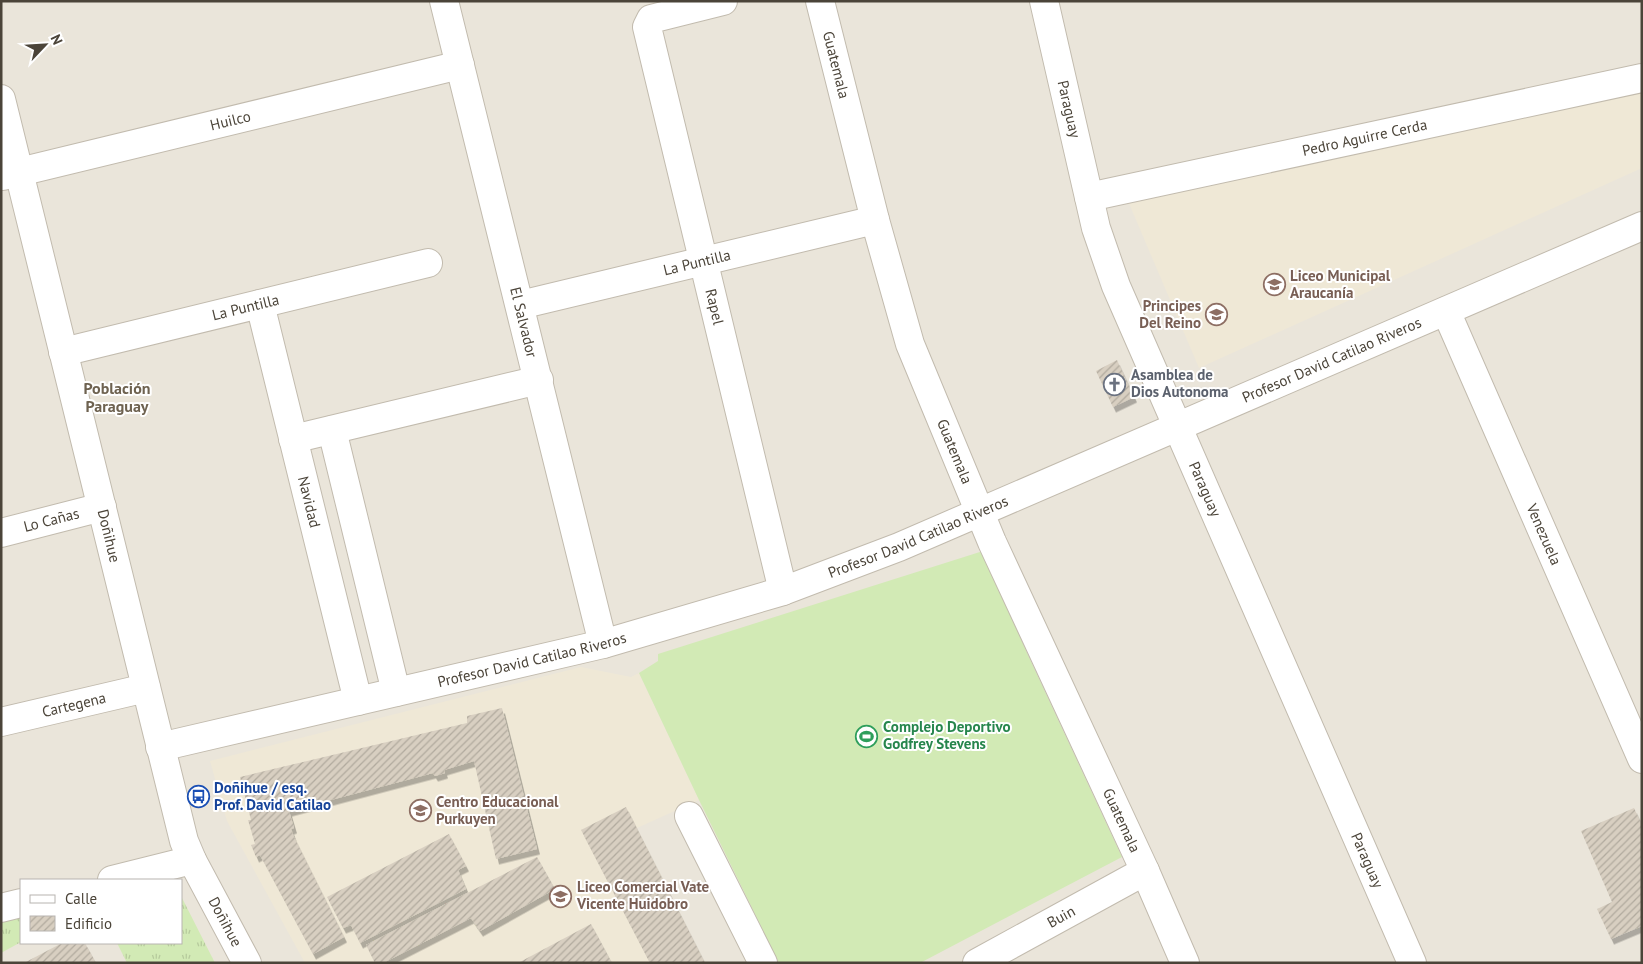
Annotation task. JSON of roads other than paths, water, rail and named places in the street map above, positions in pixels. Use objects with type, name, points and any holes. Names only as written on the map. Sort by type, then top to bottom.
[{"type":"street","name":"El Salvador","points":[[444,1],[604,644]]},
{"type":"street","name":"Rapel","points":[[723,1],[655,18],[648,23],[647,31],[782,591]]},
{"type":"street","name":"Guatemala","points":[[820,1],[875,220],[910,344],[978,512],[1145,871],[1185,963]]},
{"type":"street","name":"Paraguay","points":[[1044,1],[1096,228],[1114,279],[1412,963]]},
{"type":"street","name":"Huilco","points":[[10,174],[460,64]]},
{"type":"street","name":"Pedro Aguirre Cerda","points":[[1089,197],[1642,78]]},
{"type":"street","name":"Doñihue","points":[[1,99],[10,174],[63,352],[184,841],[192,860],[247,963]]},
{"type":"street","name":"La Puntilla","points":[[520,305],[875,220]]},
{"type":"street","name":"Profesor David Catilao Riveros","points":[[160,747],[604,644],[782,591],[899,547],[1642,226]]},
{"type":"street","name":"La Puntilla","points":[[63,352],[428,263]]},
{"type":"street","name":"Navidad","points":[[260,304],[358,701]]},
{"type":"street","name":"Venezuela","points":[[1446,311],[1642,759]]},
{"type":"street","points":[[293,440],[539,380]]},
{"type":"street","points":[[332,430],[396,692]]},
{"type":"street","name":"Lo Cañas","points":[[1,533],[102,507]]},
{"type":"street","name":"Cartegena","points":[[1,722],[146,688]]},
{"type":"street","points":[[689,816],[763,963]]},
{"type":"street","points":[[116,879],[192,860]]},
{"type":"street","name":"Buin","points":[[977,963],[1145,871]]},
{"type":"street","points":[[1,908],[20,903]]},
{"type":"place","name":"Liceo Municipal Araucanía","points":[[1274,285]]},
{"type":"place","name":"Principes Del Reino","points":[[1217,315]]},
{"type":"place","name":"Asamblea de Dios Autonoma","points":[[1115,384]]},
{"type":"place","name":"Complejo Deportivo Godfrey Stevens","points":[[867,736]]},
{"type":"place","name":"Doñihue / esq. Prof. David Catilao","points":[[198,797]]},
{"type":"place","name":"Centro Educacional Purkuyen","points":[[420,811]]},
{"type":"place","name":"Liceo Comercial Vate Vicente Huidobro","points":[[561,896]]},
{"type":"district","name":"Población Paraguay","points":[[117,397]]}]
